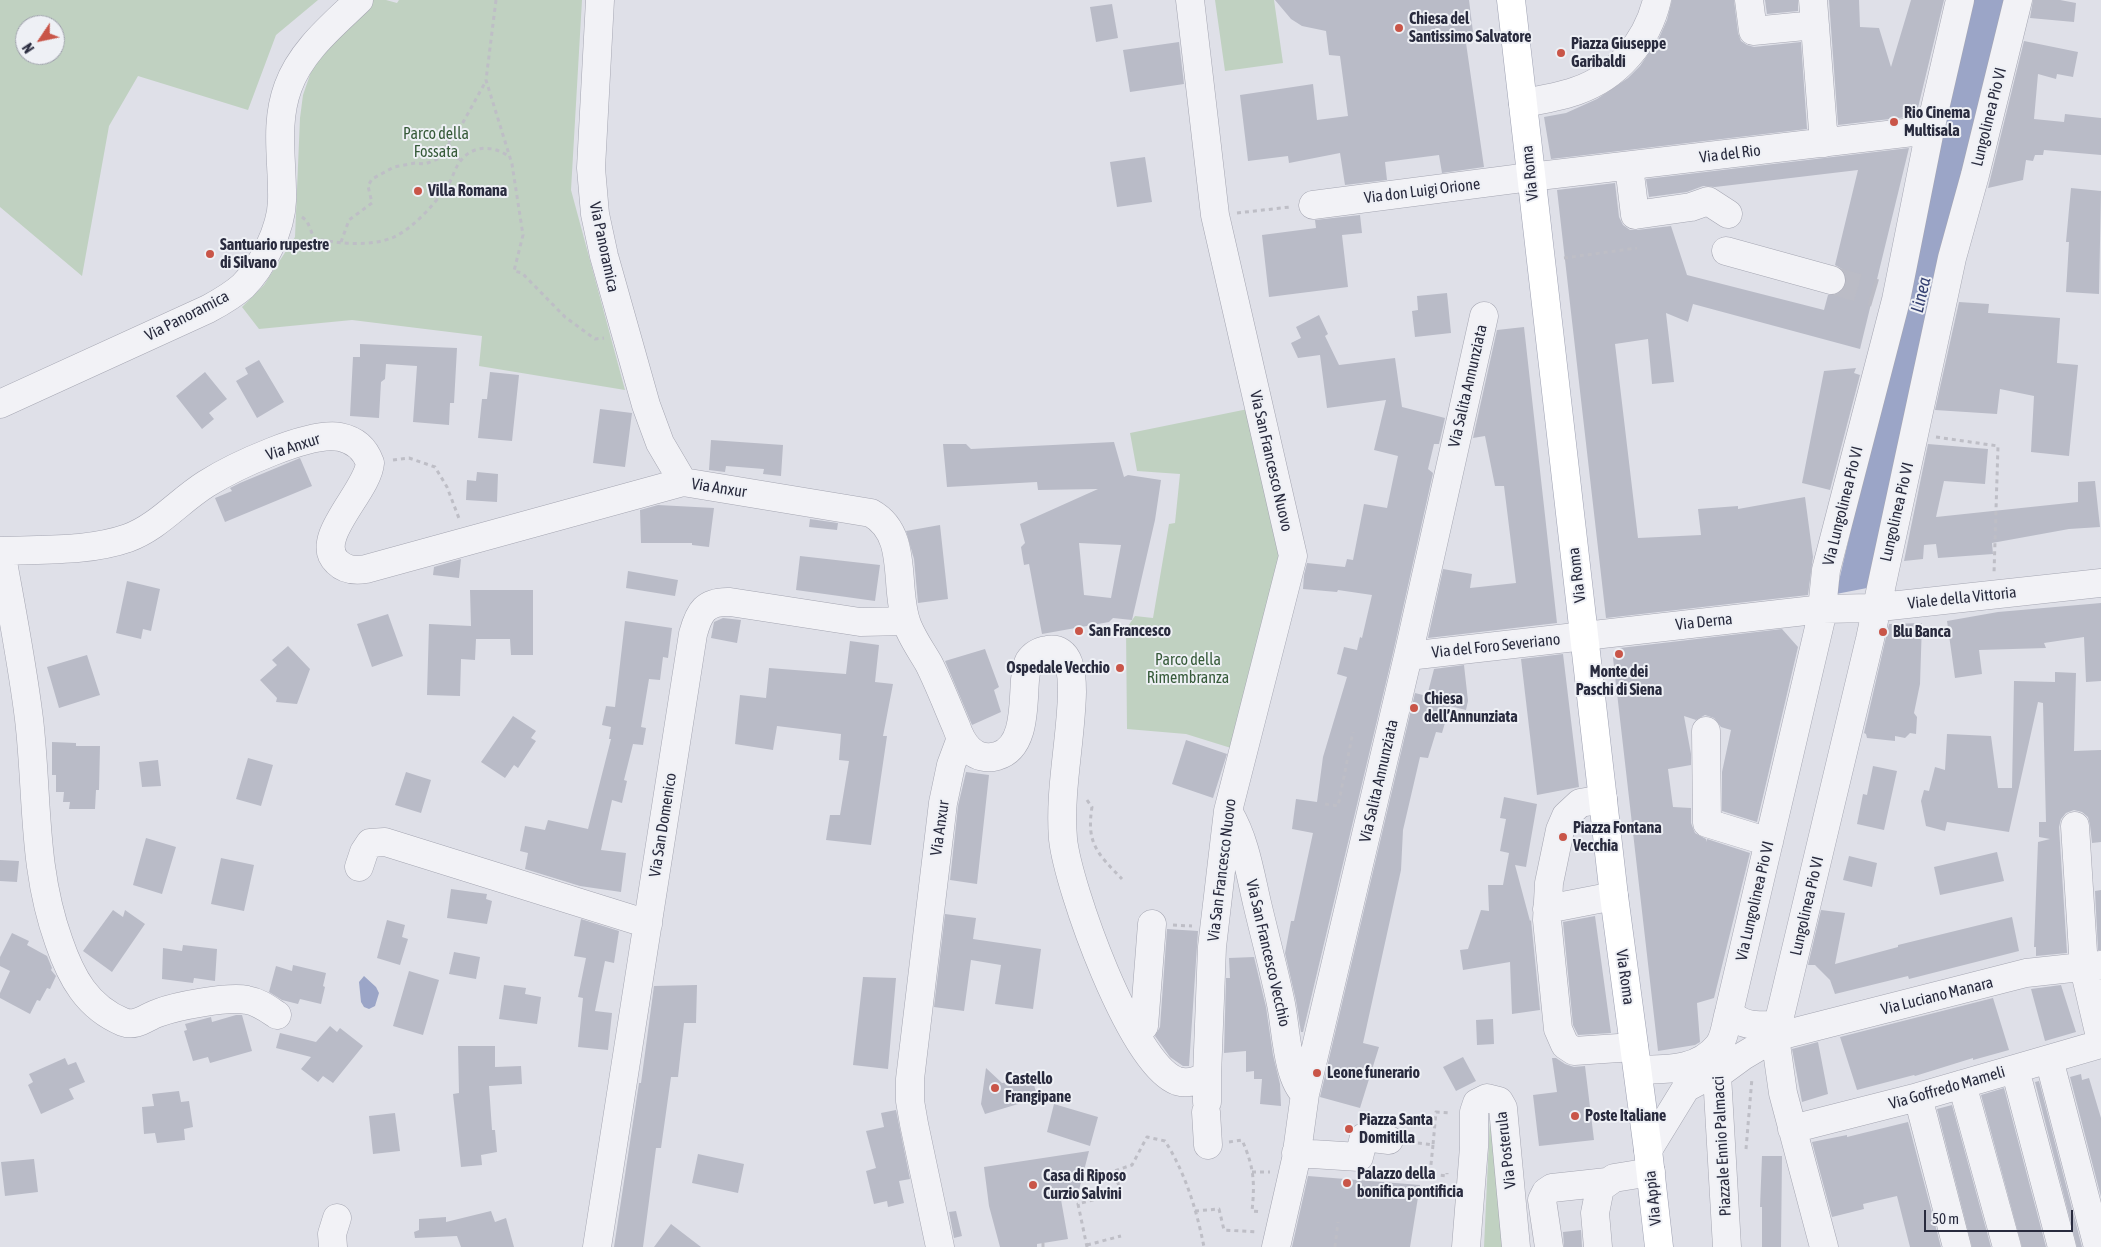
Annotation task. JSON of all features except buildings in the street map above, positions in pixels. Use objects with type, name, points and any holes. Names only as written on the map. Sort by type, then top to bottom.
[{"type":"main road","name":"Via Roma","points":[[1511,0],[1614,896],[1649,1161]]},
{"type":"main road","name":"Via Appia","points":[[1649,1161],[1659,1247]]},
{"type":"street","name":"Via Panoramica","points":[[0,404],[208,309],[230,296],[244,284],[266,253],[281,211],[280,121],[290,81],[297,66],[310,49],[359,0]]},
{"type":"street","name":"Via Panoramica","points":[[600,0],[592,160],[592,189],[600,241],[625,335],[652,425],[665,453],[682,482]]},
{"type":"street","name":"Via San Francesco Nuovo","points":[[1190,0],[1215,215],[1293,556],[1228,812],[1212,947],[1207,1097],[1208,1145]]},
{"type":"street","points":[[1523,103],[1577,91],[1596,82],[1622,65],[1644,36],[1657,0]]},
{"type":"street","points":[[1749,0],[1753,31],[1814,13],[1824,143]]},
{"type":"street","name":"Via Lungolinea Pio VI","points":[[1720,1045],[1823,609],[1826,570],[1885,296],[1930,130],[1960,0]]},
{"type":"street","name":"Lungolinea Pio VI","points":[[1824,1247],[1779,1073],[1777,1031],[1877,607],[1952,258],[1975,175],[2018,0]]},
{"type":"street","name":"Via del Rio","points":[[1530,177],[1930,130]]},
{"type":"street","points":[[1630,166],[1635,215],[1691,207],[1708,201],[1728,214]]},
{"type":"street","name":"Via don Luigi Orione","points":[[1313,205],[1530,177]]},
{"type":"street","points":[[1726,250],[1831,280]]},
{"type":"street","name":"Via Salita Annunziata","points":[[1279,1232],[1295,1163],[1305,1094],[1408,656],[1484,316]]},
{"type":"street","name":"Via Anxur","points":[[1,551],[91,546],[130,537],[161,520],[193,493],[216,478],[281,449],[331,436],[350,440],[365,452],[370,463],[365,480],[334,531],[329,544],[330,553],[340,565],[350,570],[366,569],[682,482],[865,511],[878,517],[894,537],[906,621],[937,680],[961,738],[951,765],[943,803],[920,983],[910,1084],[910,1101],[914,1124],[940,1247]]},
{"type":"street","points":[[1,551],[29,724],[34,811],[41,876],[50,917],[74,979],[85,994],[101,1010],[128,1024],[140,1022],[165,1011],[229,999],[254,1002],[278,1015]]},
{"type":"street","name":"Viale della Vittoria","points":[[1823,609],[1877,607],[2101,583]]},
{"type":"street","name":"Via San Domenico","points":[[597,1247],[693,634],[704,609],[715,603],[730,602],[845,620],[869,622],[906,621]]},
{"type":"street","name":"Via Derna","points":[[1584,636],[1823,609]]},
{"type":"street","name":"Via del Foro Severiano","points":[[1408,656],[1584,636]]},
{"type":"street","points":[[961,738],[970,750],[982,757],[994,757],[1008,752],[1019,733],[1028,663],[1037,653],[1050,649],[1057,650],[1065,656],[1071,673],[1072,692],[1063,794],[1063,838],[1069,869],[1081,910],[1107,977],[1148,1055],[1162,1071],[1177,1080],[1190,1082],[1207,1097]]},
{"type":"street","points":[[1706,731],[1707,823],[1769,842]]},
{"type":"street","points":[[1603,799],[1580,803],[1570,811],[1563,821],[1550,883],[1547,932],[1558,1029],[1562,1041],[1568,1048],[1578,1051],[1636,1059],[1671,1069],[1690,1065],[1720,1045]]},
{"type":"street","name":"Via San Francesco Vecchio","points":[[1228,812],[1236,826],[1247,860],[1278,988],[1291,1068],[1296,1081],[1305,1094]]},
{"type":"street","points":[[2075,826],[2101,1042]]},
{"type":"street","points":[[359,867],[364,852],[370,843],[384,842],[648,924]]},
{"type":"street","points":[[1547,908],[1614,896]]},
{"type":"street","points":[[1144,1026],[1152,924]]},
{"type":"street","name":"Via Luciano Manara","points":[[1777,1031],[2026,973],[2092,966]]},
{"type":"street","points":[[1729,1012],[1739,1021],[1749,1025],[1777,1031]]},
{"type":"street","points":[[1598,1247],[1595,1213],[1596,1200],[1600,1188],[1614,1178],[1649,1161],[1686,1088],[1701,1080],[1718,1075],[1777,1031]]},
{"type":"street","name":"Via Goffredo Mameli","points":[[1790,1118],[1918,1097],[2050,1059],[2101,1042]]},
{"type":"street","name":"Piazzale Ennio Palmacci","points":[[1720,1045],[1718,1075],[1727,1247]]},
{"type":"street","points":[[2050,1059],[2098,1247]]},
{"type":"street","points":[[2015,1069],[2062,1247]]},
{"type":"street","points":[[1962,1084],[2007,1247]]},
{"type":"street","points":[[1918,1097],[1957,1247]]},
{"type":"street","name":"Via Posterula","points":[[1466,1247],[1474,1147],[1474,1112],[1478,1102],[1487,1098],[1499,1102],[1503,1108],[1516,1247]]},
{"type":"street","points":[[1295,1163],[1359,1157],[1364,1137],[1390,1140]]},
{"type":"street","points":[[1549,1247],[1542,1200],[1546,1192],[1552,1188],[1607,1182]]},
{"type":"street","points":[[333,1247],[332,1234],[337,1218]]},
{"type":"path","points":[[341,242],[349,220],[372,203],[368,186],[372,179],[394,167],[415,162],[426,164],[440,158],[448,143],[461,126],[486,80],[496,0]]},
{"type":"path","points":[[486,80],[510,157],[523,235],[514,272],[522,273],[566,317],[595,339],[625,335]]},
{"type":"path","points":[[448,143],[460,161]]},
{"type":"path","points":[[314,238],[341,242],[384,241],[407,228],[448,185],[460,161],[471,153],[486,147],[500,151],[510,157]]},
{"type":"path","points":[[1215,215],[1313,205]]},
{"type":"path","points":[[1541,262],[1637,248]]},
{"type":"path","points":[[1915,434],[1998,446],[1993,596]]},
{"type":"path","points":[[370,463],[409,458],[435,467],[447,487],[460,521],[474,537],[481,536]]},
{"type":"path","points":[[1325,804],[1338,806],[1353,732]]},
{"type":"path","points":[[1090,823],[1091,839],[1101,857],[1122,879]]},
{"type":"path","points":[[1447,1168],[1446,1176],[1430,1174],[1436,1112],[1453,1114],[1452,1121]]},
{"type":"path","points":[[1121,1236],[1087,1246],[1078,1204],[1121,1192],[1114,1171],[1132,1165],[1147,1137],[1165,1141],[1175,1156],[1196,1211],[1204,1247]]},
{"type":"path","points":[[1208,1145],[1242,1140],[1252,1161],[1254,1188],[1252,1211],[1279,1232]]},
{"type":"path","points":[[1390,1140],[1433,1145]]},
{"type":"path","points":[[1196,1211],[1219,1209],[1224,1230],[1279,1232]]},
{"type":"path","points":[[1335,1247],[1338,1222]]},
{"type":"green space","points":[[0,0],[318,0],[276,35],[248,110],[138,76],[109,126],[82,276],[0,207]]},
{"type":"green space","name":"Parco della Fossata","points":[[373,0],[386,0],[397,3],[399,0],[582,0],[571,190],[625,390],[479,366],[482,336],[352,320],[259,329],[242,307],[264,285],[295,237],[300,118],[303,95],[312,69],[346,28]]},
{"type":"green space","points":[[1215,0],[1274,0],[1283,63],[1225,71]]},
{"type":"green space","name":"Parco della Rimembranza","points":[[1248,409],[1282,554],[1231,748],[1186,734],[1127,729],[1126,629],[1135,616],[1153,618],[1169,524],[1175,523],[1180,474],[1137,471],[1130,433]]},
{"type":"green space","points":[[1490,1117],[1504,1247],[1484,1247]]},
{"type":"water","name":"Linea","points":[[1973,0],[2005,0],[1867,588],[1836,594]]},
{"type":"water","points":[[364,976],[376,987],[379,993],[375,1006],[369,1009],[364,1007],[361,1002],[359,982]]},
{"type":"tunnel","points":[[1831,280],[1875,293]]},
{"type":"place","name":"Chiesa del Santissimo Salvatore","points":[[1399,28]]},
{"type":"place","name":"Piazza Giuseppe Garibaldi","points":[[1561,53]]},
{"type":"place","name":"Rio Cinema Multisala","points":[[1894,122]]},
{"type":"place","name":"Villa Romana","points":[[418,191]]},
{"type":"place","name":"Santuario rupestre di Silvano","points":[[210,254]]},
{"type":"place","name":"San Francesco","points":[[1079,631]]},
{"type":"place","name":"Blu Banca","points":[[1883,632]]},
{"type":"place","name":"Monte dei Paschi di Siena","points":[[1619,654]]},
{"type":"place","name":"Ospedale Vecchio","points":[[1120,668]]},
{"type":"place","name":"Chiesa dell’Annunziata","points":[[1414,708]]},
{"type":"place","name":"Piazza Fontana Vecchia","points":[[1563,837]]},
{"type":"place","name":"Leone funerario","points":[[1317,1073]]},
{"type":"place","name":"Castello Frangipane","points":[[995,1088]]},
{"type":"place","name":"Poste Italiane","points":[[1575,1116]]},
{"type":"place","name":"Piazza Santa Domitilla","points":[[1349,1129]]},
{"type":"place","name":"Palazzo della bonifica pontificia","points":[[1347,1183]]},
{"type":"place","name":"Casa di Riposo Curzio Salvini","points":[[1033,1185]]}]
